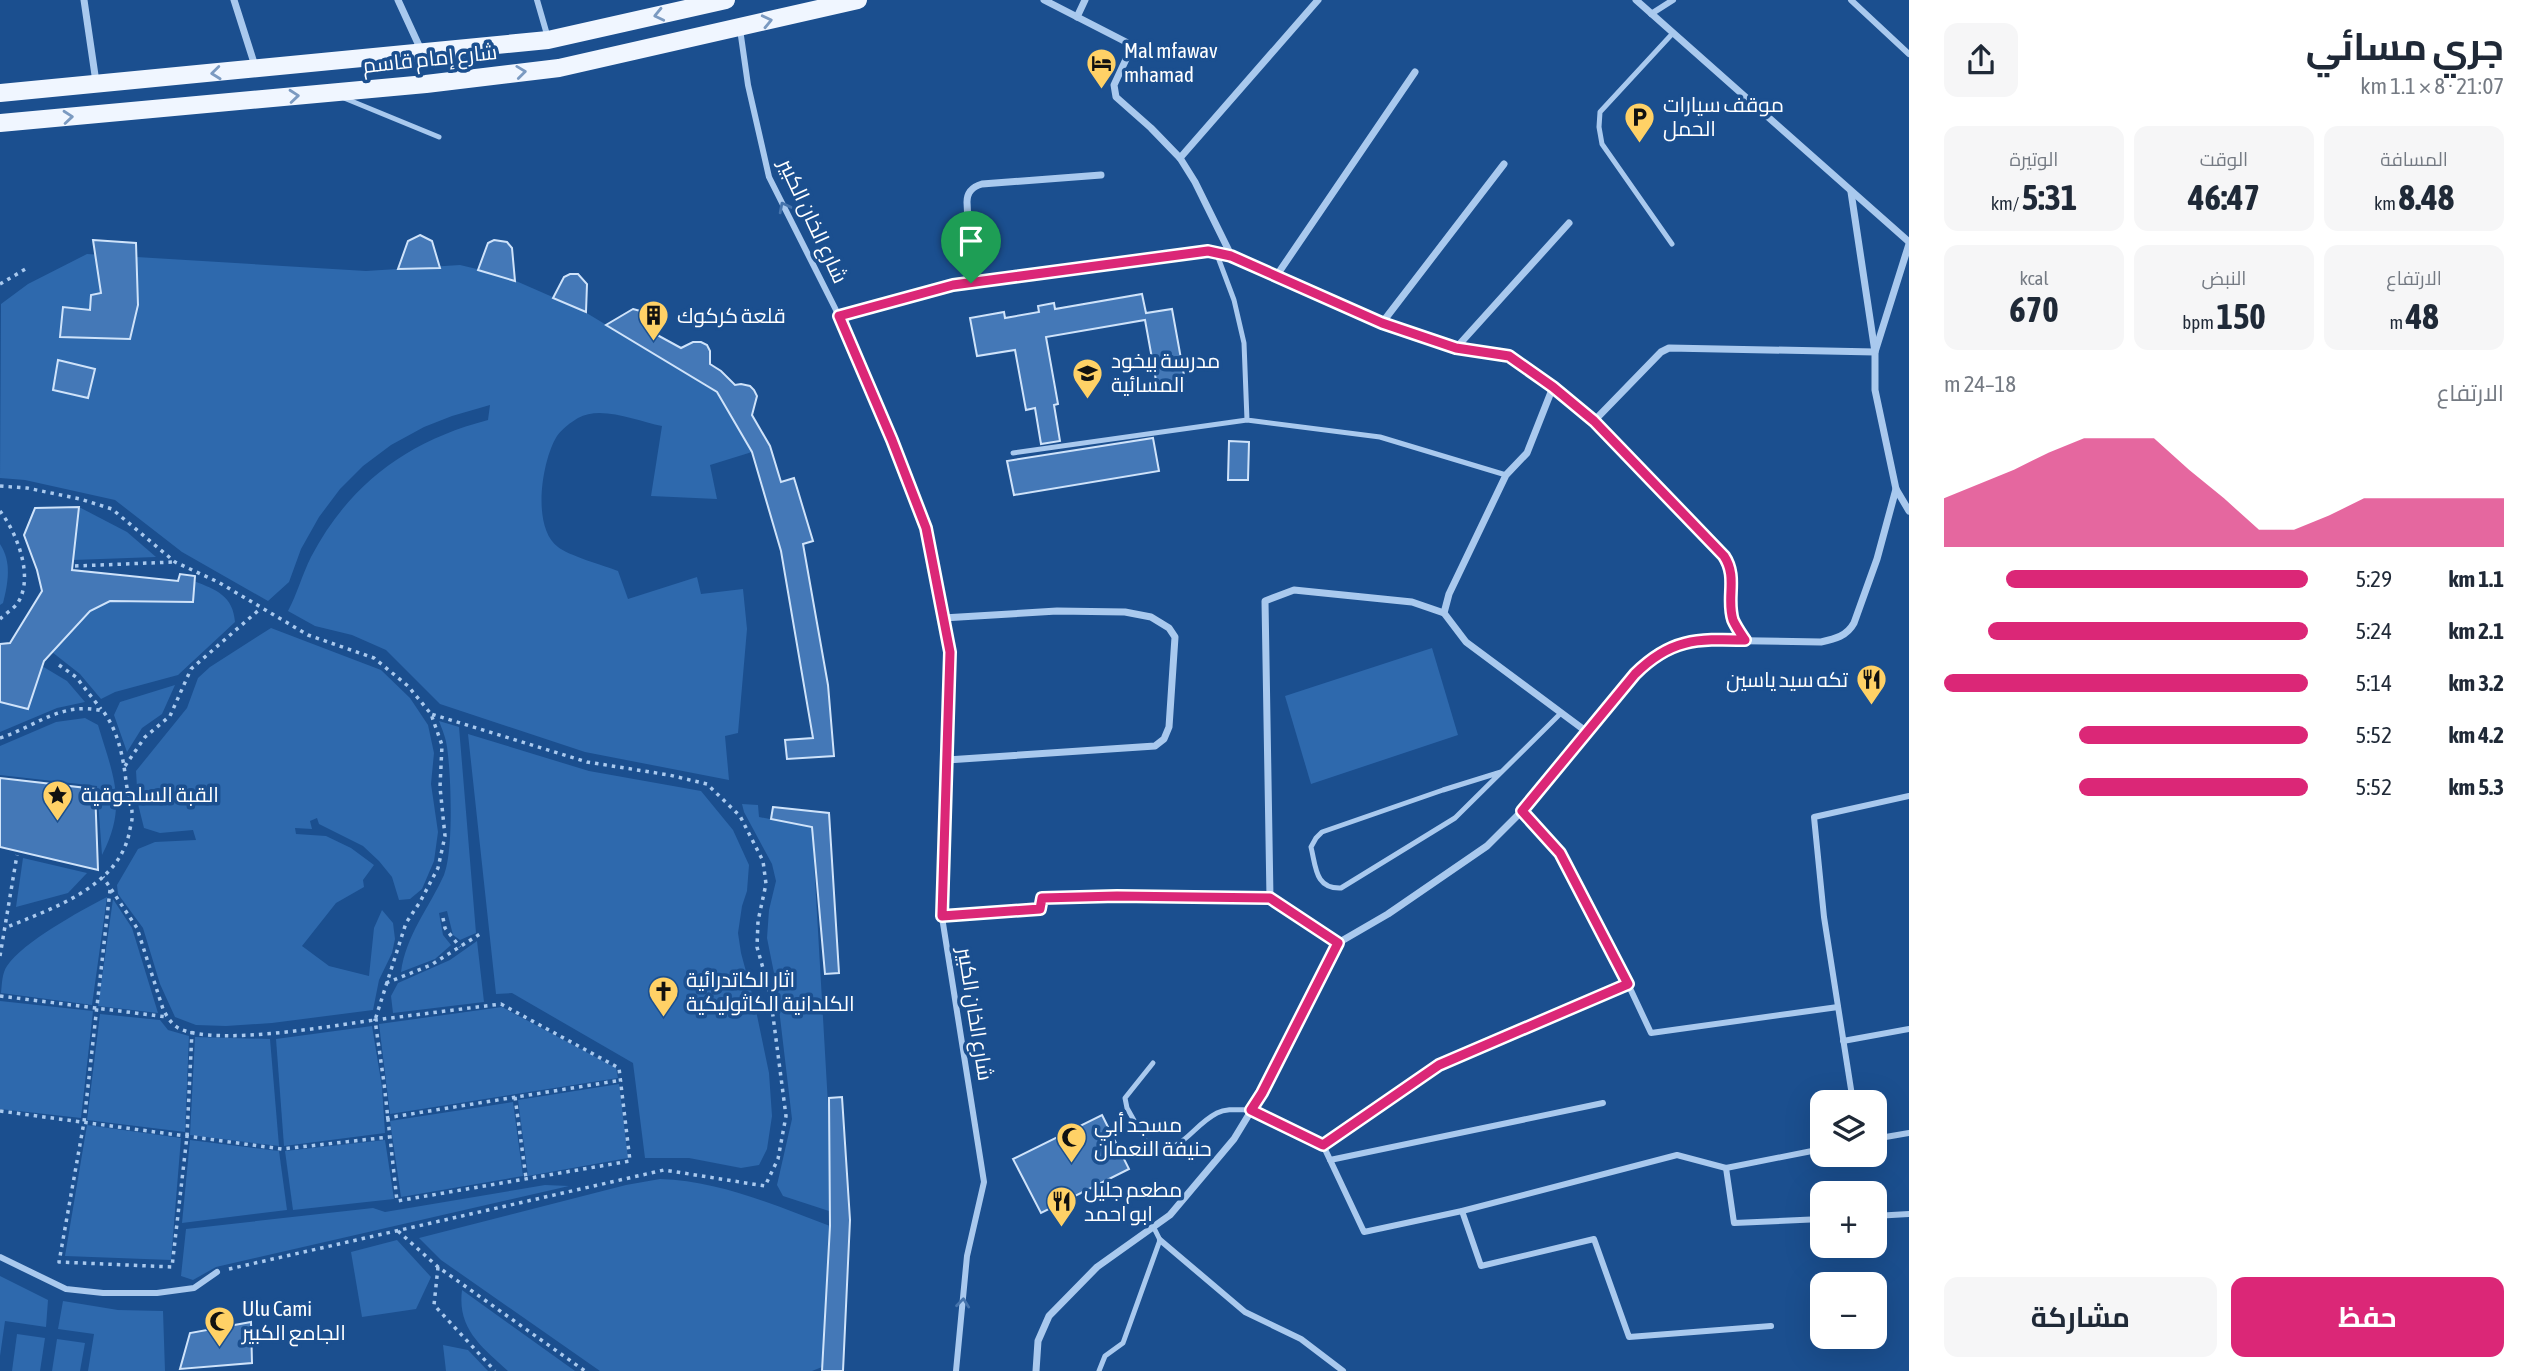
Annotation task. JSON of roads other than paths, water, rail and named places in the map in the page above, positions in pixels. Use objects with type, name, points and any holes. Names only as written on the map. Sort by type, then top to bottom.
[{"type":"main road","name":"شارع إمام قاسم","points":[[0,93],[548,40],[726,0]]},
{"type":"main road","name":"شارع إمام قاسم","points":[[0,123],[331,93],[559,68],[858,0]]},
{"type":"street","points":[[84,0],[96,85]]},
{"type":"street","points":[[234,0],[256,69]]},
{"type":"street","points":[[398,0],[422,54]]},
{"type":"street","points":[[537,0],[548,40]]},
{"type":"street","points":[[1044,0],[1126,42],[1129,51],[1114,85],[1116,97],[1152,128],[1180,158],[1195,182],[1231,256]]},
{"type":"street","points":[[1077,17],[1085,0]]},
{"type":"street","points":[[1180,158],[1318,0]]},
{"type":"street","points":[[1636,0],[1909,243],[1875,352]]},
{"type":"street","points":[[1651,14],[1673,0]]},
{"type":"street","points":[[1851,0],[1909,54]]},
{"type":"street","name":"شارع الخان الكبير","points":[[740,27],[748,85],[769,177],[839,316],[926,528],[950,652],[942,916],[984,1182],[967,1256],[956,1371]]},
{"type":"street","points":[[1277,275],[1415,72]]},
{"type":"street","points":[[1382,323],[1504,164]]},
{"type":"street","points":[[971,283],[967,197],[972,188],[982,184],[1101,175]]},
{"type":"street","points":[[1851,191],[1875,352],[1875,390],[1896,489],[1909,511]]},
{"type":"street","points":[[1456,348],[1569,223]]},
{"type":"street","points":[[839,316],[927,291],[971,283],[1216,251],[1231,256],[1382,323],[1456,348],[1509,356],[1553,387],[1594,421],[1724,556],[1733,579],[1734,621],[1745,640]]},
{"type":"street","points":[[1594,421],[1661,352],[1669,348],[1875,352]]},
{"type":"street","points":[[1444,613],[1449,594],[1506,475],[1527,453],[1553,387]]},
{"type":"street","points":[[1036,1371],[1038,1341],[1049,1316],[1097,1267],[1170,1215],[1221,1156],[1262,1093],[1338,943],[1448,875],[1487,846],[1522,811],[1635,674],[1662,652],[1674,645],[1695,640],[1821,642],[1848,632],[1877,559],[1896,489]]},
{"type":"street","points":[[1270,898],[1265,601],[1294,590],[1412,602],[1444,613],[1466,642],[1587,732]]},
{"type":"street","points":[[943,618],[1057,611],[1125,612],[1151,617],[1169,628],[1175,637],[1169,727],[1164,739],[1155,746],[947,760]]},
{"type":"street","points":[[1851,1090],[1824,917],[1814,817],[1909,796]]},
{"type":"street","points":[[1522,811],[1560,853],[1651,1033],[1838,1007]]},
{"type":"street","points":[[942,916],[1040,909],[1042,898],[1270,898],[1338,943]]},
{"type":"street","points":[[1323,1145],[1439,1065],[1628,984]]},
{"type":"street","points":[[1843,1041],[1909,1029]]},
{"type":"street","points":[[1330,1160],[1603,1102]]},
{"type":"street","points":[[1251,1110],[1323,1145],[1364,1232],[1677,1155],[1726,1168],[1810,1151]]},
{"type":"street","points":[[1887,1137],[1909,1133]]},
{"type":"street","points":[[1726,1168],[1734,1223],[1810,1220]]},
{"type":"street","points":[[1462,1210],[1481,1266],[1594,1240],[1629,1337],[1770,1326]]},
{"type":"street","points":[[1887,1215],[1909,1214]]},
{"type":"street","points":[[1160,1240],[1245,1312],[1301,1339],[1343,1371]]},
{"type":"street","points":[[0,1257],[66,1289],[103,1293],[157,1293],[194,1288],[217,1272]]},
{"type":"lane","points":[[1672,33],[1600,112],[1599,127],[1602,144],[1672,244]]},
{"type":"lane","points":[[331,93],[439,137]]},
{"type":"lane","points":[[1216,251],[1234,300],[1244,343],[1247,420]]},
{"type":"lane","points":[[1013,453],[1247,420],[1380,437],[1506,475]]},
{"type":"lane","points":[[1501,772],[1322,832],[1311,847],[1318,875],[1324,885],[1330,889],[1341,888],[1455,818],[1560,714]]},
{"type":"lane","points":[[1153,1063],[1125,1098],[1138,1128],[1154,1151],[1174,1149],[1216,1114],[1230,1109],[1251,1110]]},
{"type":"lane","points":[[1099,1371],[1105,1356],[1123,1343],[1160,1240],[1153,1226]]},
{"type":"place","name":"Mal mfawav mhamad","points":[[1101,90]]},
{"type":"place","name":"موقف سيارات الحمل","points":[[1640,144]]},
{"type":"place","name":"قلعة كركوك","points":[[654,343]]},
{"type":"place","name":"مدرسة بيخود المسائية","points":[[1088,400]]},
{"type":"place","name":"تكه سيد ياسين","points":[[1871,707]]},
{"type":"place","name":"القبة السلجوقية","points":[[58,822]]},
{"type":"place","name":"اثار الكاتدرائية الكلدانية الكاثوليكية","points":[[663,1019]]},
{"type":"place","name":"مسجد أبي حنيفة النعمان","points":[[1071,1164]]},
{"type":"place","name":"مطعم جليل ابو احمد","points":[[1061,1229]]},
{"type":"place","name":"Ulu Cami الجامع الكبير","points":[[219,1348]]}]
